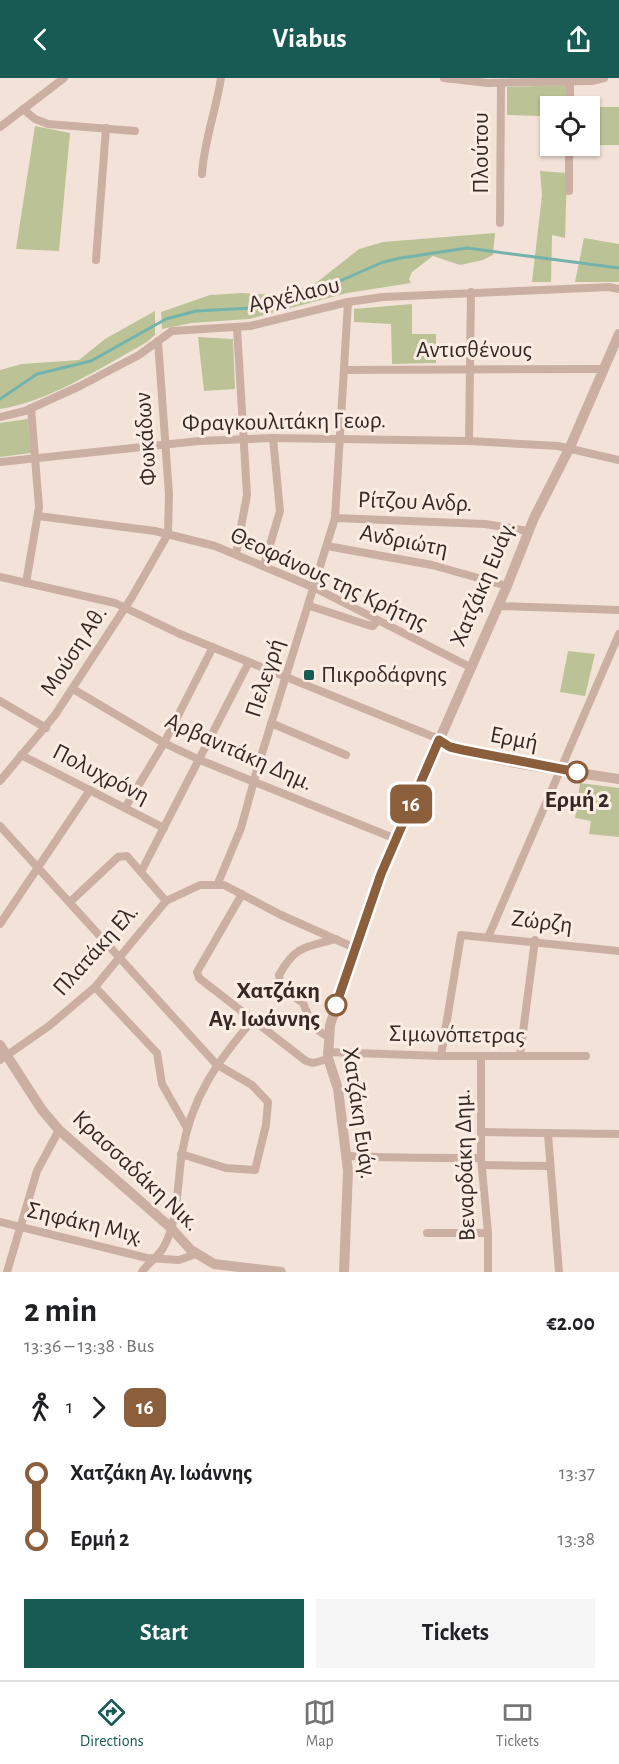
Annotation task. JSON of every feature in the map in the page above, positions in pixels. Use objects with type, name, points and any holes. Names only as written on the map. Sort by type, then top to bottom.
[{"type":"street","points":[[0,127],[64,78]]},
{"type":"street","points":[[202,174],[207,134],[216,107],[221,78]]},
{"type":"street","points":[[444,78],[501,83],[604,78]]},
{"type":"street","points":[[570,81],[570,96]]},
{"type":"street","name":"Πλούτου","points":[[500,223],[501,83]]},
{"type":"street","points":[[23,109],[35,119],[48,124],[135,131]]},
{"type":"street","points":[[96,260],[106,128]]},
{"type":"street","points":[[569,156],[569,191]]},
{"type":"street","name":"Αρχέλαου","points":[[0,417],[31,408],[94,379],[169,332],[179,329],[237,328],[348,302],[406,295],[609,287],[619,289]]},
{"type":"street","points":[[469,441],[471,292]]},
{"type":"street","name":"Πελεγρή","points":[[218,883],[238,837],[335,518],[348,302]]},
{"type":"street","points":[[236,554],[246,502],[237,328]]},
{"type":"street","name":"Χατζάκη Ευάγ.","points":[[344,1272],[348,1198],[347,1156],[338,1089],[328,1055],[328,1037],[355,948],[396,839],[507,586],[528,531],[570,447],[619,334]]},
{"type":"street","name":"Φωκάδων","points":[[158,341],[168,534]]},
{"type":"street","name":"Αντισθένους","points":[[344,370],[604,369]]},
{"type":"street","points":[[26,583],[38,516],[37,459],[31,408]]},
{"type":"street","name":"Φραγκουλιτάκη Γεωρ.","points":[[0,462],[243,438],[469,441],[570,447],[619,460]]},
{"type":"street","points":[[264,565],[280,511],[273,438]]},
{"type":"street","name":"Θεοφάνους της Κρήτης","points":[[38,516],[197,540],[264,565],[315,588],[470,668]]},
{"type":"street","name":"Ρίτζου Ανδρ.","points":[[335,518],[485,524],[528,531]]},
{"type":"street","name":"Μούση Αθ.","points":[[0,782],[46,728],[73,689],[126,607],[168,534]]},
{"type":"street","name":"Ανδριώτη","points":[[327,546],[432,565],[507,586]]},
{"type":"street","points":[[0,577],[126,607],[213,647],[439,740]]},
{"type":"street","points":[[310,606],[368,625],[373,626],[376,621]]},
{"type":"street","points":[[498,606],[619,610]]},
{"type":"street","points":[[489,935],[619,634]]},
{"type":"street","points":[[125,808],[164,742],[213,647]]},
{"type":"street","points":[[141,872],[249,662]]},
{"type":"street","name":"Αρβανιτάκη Δημ.","points":[[73,689],[164,742],[200,760],[396,839]]},
{"type":"street","points":[[0,700],[46,728]]},
{"type":"street","points":[[271,723],[346,755]]},
{"type":"street","name":"Ερμή","points":[[439,740],[450,747],[467,752],[619,779]]},
{"type":"street","name":"Πολυχρόνη","points":[[21,755],[164,828]]},
{"type":"street","points":[[0,924],[90,790]]},
{"type":"street","points":[[0,826],[216,1064],[259,1090],[268,1102],[269,1108],[255,1170],[242,1171],[181,1154]]},
{"type":"street","points":[[70,902],[118,857],[127,856],[166,901]]},
{"type":"street","points":[[218,883],[355,948]]},
{"type":"street","name":"Πλατάκη Ελ.","points":[[3,1058],[49,1026],[95,987],[166,901],[200,885],[218,883]]},
{"type":"street","name":"Σιμωνόπετρας","points":[[242,894],[197,972],[199,978],[306,1062],[313,1063],[328,1055],[586,1056]]},
{"type":"street","name":"Ζώρζη","points":[[441,1056],[461,934],[489,935],[619,951]]},
{"type":"street","points":[[328,1037],[313,1027],[303,1004],[281,988],[279,975],[289,957],[304,947],[336,939]]},
{"type":"street","points":[[520,1055],[535,940]]},
{"type":"street","points":[[95,987],[157,1053],[162,1084],[187,1128]]},
{"type":"street","points":[[142,1272],[163,1248],[170,1227],[187,1128],[216,1064],[252,1021]]},
{"type":"street","name":"Κρασσαδάκη Νικ.","points":[[0,1045],[3,1058],[59,1130],[170,1227],[196,1254],[222,1269],[281,1272]]},
{"type":"street","name":"Βεναρδάκη Δημ.","points":[[481,1056],[481,1132],[488,1233],[488,1272]]},
{"type":"street","points":[[7,1272],[37,1171],[59,1130]]},
{"type":"street","points":[[481,1132],[619,1134]]},
{"type":"street","points":[[548,1134],[559,1272]]},
{"type":"street","points":[[347,1156],[393,1159],[445,1156],[482,1162],[549,1166]]},
{"type":"street","name":"Σηφάκη Μιχ.","points":[[0,1222],[153,1258],[178,1260],[196,1254]]},
{"type":"street","points":[[428,1233],[488,1233]]},
{"type":"green space","points":[[567,85],[567,96],[540,96],[540,116],[507,115],[507,87]]},
{"type":"green space","points":[[600,107],[619,107],[619,145],[600,145]]},
{"type":"green space","points":[[35,126],[70,133],[59,251],[16,249]]},
{"type":"green space","points":[[540,171],[567,173],[565,238],[552,235],[551,282],[532,282],[542,195]]},
{"type":"green space","points":[[495,233],[493,255],[483,260],[460,265],[433,256],[412,272],[409,279],[411,283],[347,293],[249,319],[191,323],[162,329],[161,312],[210,295],[242,293],[274,295],[295,291],[316,283],[359,249],[383,242]]},
{"type":"green space","points":[[584,238],[619,244],[619,282],[575,282]]},
{"type":"green space","points":[[412,304],[412,334],[436,334],[436,363],[392,364],[391,324],[354,322],[354,309]]},
{"type":"green space","points":[[155,311],[155,335],[147,342],[56,391],[37,399],[0,409],[0,370],[22,364],[79,360],[105,339]]},
{"type":"green space","points":[[198,337],[233,339],[235,389],[204,391]]},
{"type":"green space","points":[[28,419],[31,453],[0,457],[0,423]]},
{"type":"green space","points":[[568,651],[595,654],[585,696],[560,692]]},
{"type":"green space","points":[[580,783],[619,788],[619,837],[589,834],[591,821],[575,818]]},
{"type":"waterway","points":[[0,399],[37,374],[91,361],[166,319],[196,311],[269,307],[315,292],[383,262],[401,258],[467,248],[619,268]]},
{"type":"bus line","name":"16","points":[[336,1005],[381,874],[439,740],[450,747],[501,759],[577,772]]},
{"type":"place","name":"Πικροδάφνης","points":[[309,675]]},
{"type":"place","name":"Ερμή 2","points":[[577,772]]},
{"type":"place","name":"Χατζάκη Αγ. Ιωάννης","points":[[336,1005]]}]
